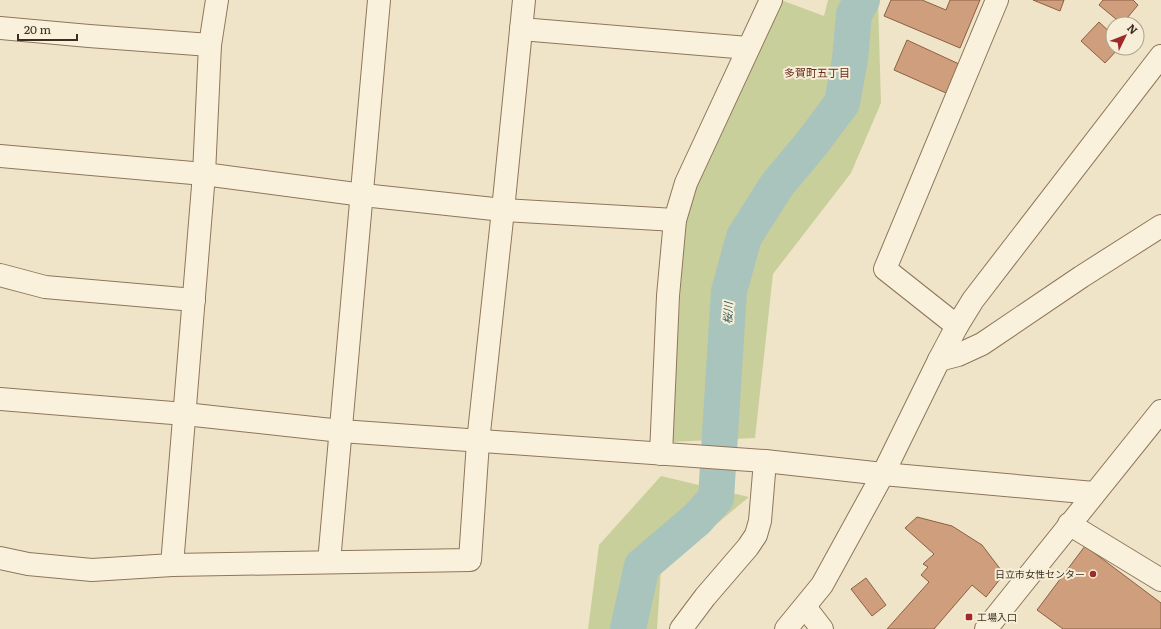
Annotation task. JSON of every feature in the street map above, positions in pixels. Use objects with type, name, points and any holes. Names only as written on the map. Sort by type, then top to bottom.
[{"type":"street","points":[[172,565],[204,174],[210,45],[217,0]]},
{"type":"street","points":[[329,562],[363,195],[379,0]]},
{"type":"street","points":[[0,558],[28,564],[92,570],[172,565],[470,560],[478,442],[524,0]]},
{"type":"street","points":[[661,454],[668,296],[675,220],[686,183],[771,0]]},
{"type":"street","points":[[957,326],[885,269],[997,0]]},
{"type":"street","points":[[0,28],[210,45]]},
{"type":"street","points":[[521,29],[748,48]]},
{"type":"street","points":[[786,629],[822,585],[883,474],[957,326],[988,278],[1161,56]]},
{"type":"street","points":[[0,156],[204,174],[363,195],[503,210],[675,220]]},
{"type":"street","points":[[939,360],[958,355],[982,344],[1081,277],[1161,226]]},
{"type":"street","points":[[0,275],[44,287],[194,300]]},
{"type":"street","points":[[0,399],[185,414],[341,431],[758,461],[1094,493]]},
{"type":"street","points":[[986,629],[1161,411]]},
{"type":"street","points":[[681,629],[705,597],[738,560],[756,535],[760,521],[758,461]]},
{"type":"street","points":[[1069,524],[1161,580]]},
{"type":"street","points":[[805,607],[822,629]]},
{"type":"green space","points":[[781,0],[824,16],[828,0],[878,0],[881,103],[851,173],[773,274],[755,438],[670,442],[687,199]]},
{"type":"green space","points":[[661,476],[749,497],[661,570],[657,629],[588,629],[599,545]]},
{"type":"water","points":[[692,514],[702,524],[648,571],[635,629],[621,629],[637,562]]},
{"type":"building","points":[[891,0],[922,0],[946,10],[950,0],[980,0],[960,48],[884,16]]},
{"type":"building","points":[[1033,0],[1064,0],[1060,11]]},
{"type":"building","points":[[1103,0],[1133,0],[1138,5],[1129,16],[1112,16],[1099,5]]},
{"type":"building","points":[[1099,22],[1105,28],[1105,56],[1112,56],[1105,63],[1081,41]]},
{"type":"building","points":[[907,40],[959,64],[946,93],[894,70]]},
{"type":"building","points":[[917,517],[952,526],[982,545],[1004,574],[986,597],[972,585],[934,629],[887,629],[929,582],[921,575],[928,567],[923,564],[934,554],[905,528]]},
{"type":"building","name":"日立市女性センター","points":[[1085,546],[1161,603],[1161,629],[1063,629],[1037,610]]},
{"type":"building","points":[[866,578],[886,605],[872,616],[851,589]]},
{"type":"waterway","name":"桜川","points":[[628,629],[642,566],[697,519],[716,498],[729,291],[744,237],[777,185],[812,143],[842,103],[850,59],[854,14],[862,0]]},
{"type":"place","name":"日立市女性センター","points":[[1093,574]]},
{"type":"place","name":"工場入口","points":[[969,617]]},
{"type":"district","name":"多賀町五丁目","points":[[817,73]]}]
